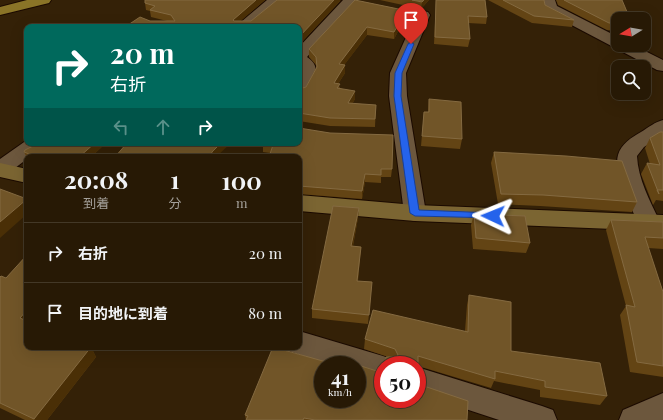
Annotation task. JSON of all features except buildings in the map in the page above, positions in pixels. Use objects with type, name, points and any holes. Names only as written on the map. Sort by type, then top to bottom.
[{"type":"main road","points":[[0,11],[44,0]]},
{"type":"main road","points":[[0,170],[24,175]]},
{"type":"main road","points":[[302,203],[415,213],[656,223]]},
{"type":"street","points":[[247,24],[276,0]]},
{"type":"street","points":[[302,53],[352,0],[367,3]]},
{"type":"street","points":[[548,0],[550,8],[611,39]]},
{"type":"street","points":[[415,213],[396,135],[398,73],[416,11]]},
{"type":"street","points":[[636,52],[663,66]]},
{"type":"street","points":[[302,61],[306,64],[309,70],[308,75],[302,85]]},
{"type":"street","points":[[656,223],[628,172],[626,160],[629,150],[663,126]]},
{"type":"street","points":[[0,170],[32,146]]},
{"type":"street","points":[[302,344],[374,366]]},
{"type":"street","points":[[426,383],[542,420]]},
{"type":"street","points":[[634,420],[663,407]]},
{"type":"route","points":[[411,44],[398,73],[398,96],[415,213],[493,216]]}]
